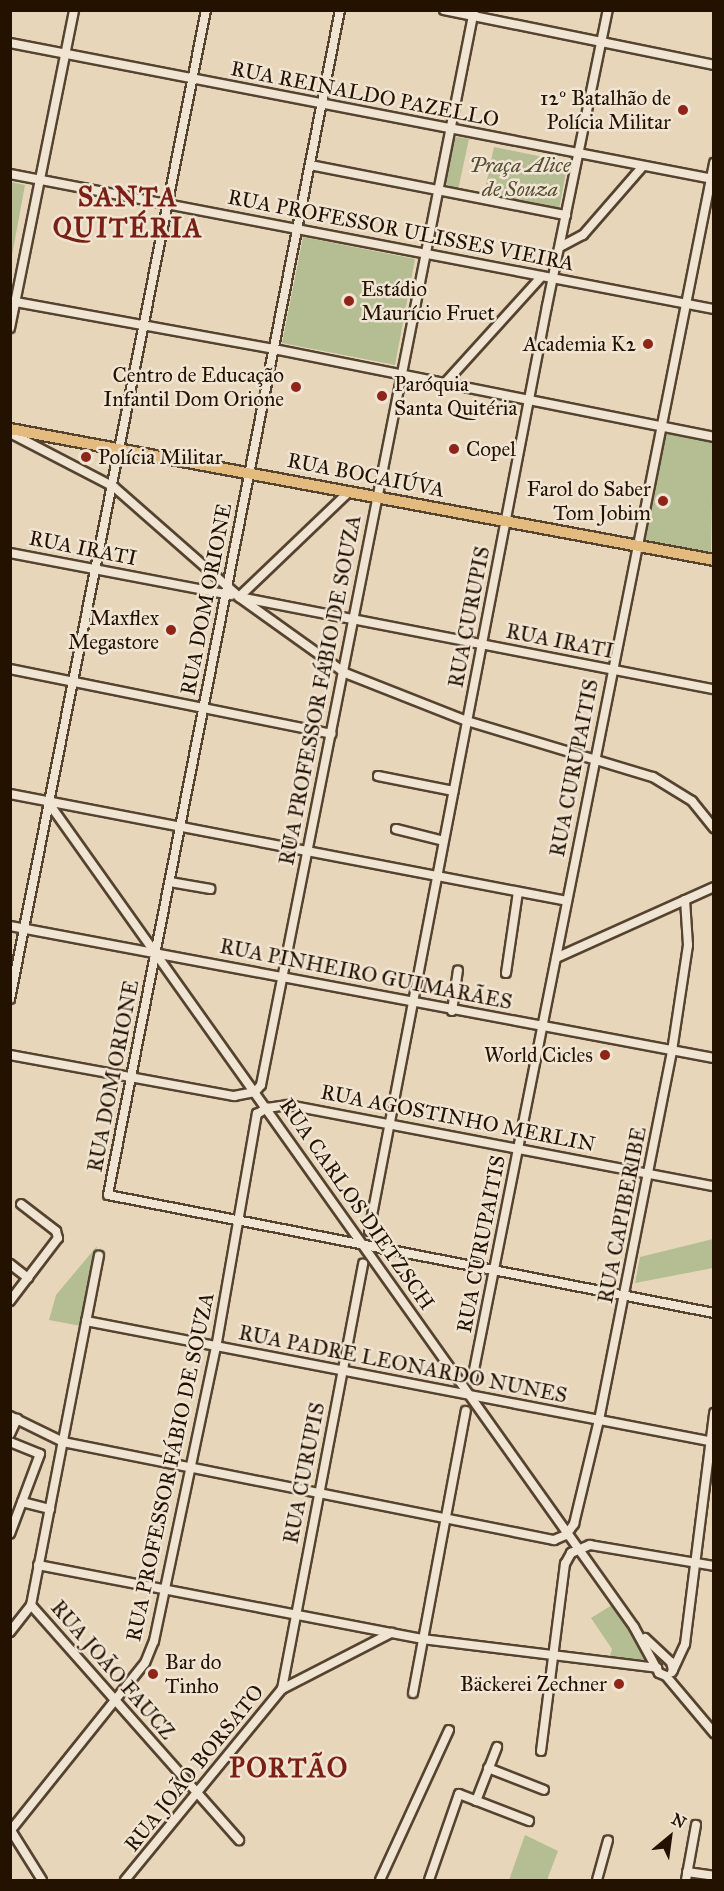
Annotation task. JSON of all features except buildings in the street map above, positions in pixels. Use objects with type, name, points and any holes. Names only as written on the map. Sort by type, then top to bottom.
[{"type":"main road","name":"RUA BOCAIÚVA","points":[[10,429],[714,560]]},
{"type":"street","points":[[10,328],[13,302],[41,179],[74,10]]},
{"type":"street","points":[[10,999],[48,802],[122,449],[206,10]]},
{"type":"street","name":"RUA DOM ORIONE","points":[[238,1222],[108,1195],[340,10]]},
{"type":"street","points":[[444,10],[473,13],[714,65]]},
{"type":"street","name":"RUA CURUPIS","points":[[369,1231],[553,278],[608,10]]},
{"type":"street","name":"RUA PROFESSOR FÁBIO DE SOUZA","points":[[255,1092],[264,1077],[306,851],[356,620],[377,497],[448,128],[473,13]]},
{"type":"street","name":"RUA REINALDO PAZELLO","points":[[10,43],[712,179]]},
{"type":"street","name":"RUA CURUPAITIS","points":[[472,1380],[611,669],[638,546],[714,163]]},
{"type":"street","points":[[309,165],[566,215]]},
{"type":"street","points":[[560,247],[583,235],[643,166]]},
{"type":"street","name":"RUA PROFESSOR ULISSES VIEIRA","points":[[10,174],[714,309]]},
{"type":"street","points":[[445,383],[542,276]]},
{"type":"street","points":[[13,302],[145,328],[274,349],[714,437]]},
{"type":"street","points":[[10,433],[114,487],[226,590]]},
{"type":"street","points":[[349,492],[239,597],[345,673],[467,721],[594,758],[674,788],[692,801],[714,828]]},
{"type":"street","name":"RUA IRATI","points":[[10,553],[226,590],[239,597],[714,689]]},
{"type":"street","points":[[10,669],[332,734]]},
{"type":"street","points":[[378,776],[454,791]]},
{"type":"street","points":[[10,794],[567,900]]},
{"type":"street","name":"RUA CARLOS DIETZSCH","points":[[48,802],[634,1627],[657,1667],[670,1673]]},
{"type":"street","points":[[396,829],[444,841]]},
{"type":"street","points":[[170,882],[210,889]]},
{"type":"street","points":[[556,958],[714,887]]},
{"type":"street","points":[[506,974],[518,892]]},
{"type":"street","name":"RUA CAPIBERIBE","points":[[568,1534],[599,1420],[672,1051],[688,945],[685,900]]},
{"type":"street","name":"RUA PINHEIRO GUIMARÃES","points":[[10,926],[156,951],[452,1011],[714,1058]]},
{"type":"street","points":[[452,1011],[458,970]]},
{"type":"street","points":[[10,1055],[234,1096],[255,1092]]},
{"type":"street","name":"RUA AGOSTINHO MERLIN","points":[[267,1108],[288,1105],[714,1186]]},
{"type":"street","name":"RUA PROFESSOR FÁBIO DE SOUZA","points":[[11,1830],[145,1663],[164,1589],[216,1348],[254,1119],[267,1108]]},
{"type":"street","points":[[10,1301],[58,1238],[56,1232],[21,1204]]},
{"type":"street","points":[[238,1222],[714,1313]]},
{"type":"street","points":[[10,1632],[31,1605],[99,1256]]},
{"type":"street","points":[[10,1264],[28,1278]]},
{"type":"street","name":"RUA CURUPIS","points":[[282,1689],[363,1264]]},
{"type":"street","name":"RUA PADRE LEONARDO NUNES","points":[[86,1321],[216,1348],[469,1394],[712,1442]]},
{"type":"street","points":[[413,1693],[466,1411]]},
{"type":"street","points":[[670,1673],[682,1651],[696,1563],[714,1413]]},
{"type":"street","points":[[10,1434],[14,1418],[63,1442],[554,1540],[568,1534]]},
{"type":"street","points":[[10,1442],[40,1454],[10,1534]]},
{"type":"street","points":[[22,1502],[50,1509]]},
{"type":"street","points":[[541,1752],[565,1564],[578,1548],[590,1545],[714,1566]]},
{"type":"street","points":[[38,1565],[422,1639],[657,1667],[682,1651]]},
{"type":"street","name":"RUA JOÃO FAUCZ","points":[[31,1605],[239,1840]]},
{"type":"street","name":"RUA CARLOS DIETZSCH","points":[[634,1627],[666,1660],[670,1673],[693,1708],[714,1732]]},
{"type":"street","name":"RUA JOÃO BORSATO","points":[[124,1881],[198,1795],[282,1689],[391,1633]]},
{"type":"street","points":[[632,1665],[642,1657],[646,1647]]},
{"type":"street","points":[[380,1881],[449,1730]]},
{"type":"street","points":[[476,1800],[497,1746]]},
{"type":"street","points":[[488,1768],[544,1790]]},
{"type":"street","points":[[429,1881],[459,1794],[529,1821]]},
{"type":"street","points":[[696,1825],[687,1876],[714,1876]]},
{"type":"street","points":[[11,1830],[40,1880]]},
{"type":"street","points":[[597,1881],[608,1840]]},
{"type":"green space","points":[[457,137],[469,139],[458,190],[444,183],[453,139]]},
{"type":"green space","name":"Praça Alice de Souza","points":[[494,147],[568,162],[559,209],[484,194]]},
{"type":"green space","points":[[10,182],[25,185],[11,261]]},
{"type":"green space","name":"Estádio Maurício Fruet","points":[[303,237],[415,259],[395,365],[282,343]]},
{"type":"green space","points":[[663,431],[713,441],[711,553],[642,539]]},
{"type":"green space","points":[[713,1239],[713,1268],[635,1283],[640,1257]]},
{"type":"green space","points":[[97,1246],[81,1326],[49,1320],[56,1295]]},
{"type":"green space","points":[[612,1605],[655,1665],[609,1659],[612,1649],[591,1618]]},
{"type":"green space","points":[[525,1835],[558,1851],[547,1880],[509,1880]]},
{"type":"place","name":"12º Batalhão de Polícia Militar","points":[[683,110]]},
{"type":"place","name":"Estádio Maurício Fruet","points":[[349,301]]},
{"type":"place","name":"Academia K2","points":[[648,344]]},
{"type":"place","name":"Centro de Educação Infantil Dom Orione","points":[[296,387]]},
{"type":"place","name":"Paróquia Santa Quitéria","points":[[382,396]]},
{"type":"place","name":"Copel","points":[[454,449]]},
{"type":"place","name":"Polícia Militar","points":[[86,457]]},
{"type":"place","name":"Farol do Saber Tom Jobim","points":[[663,501]]},
{"type":"place","name":"Maxflex Megastore","points":[[171,630]]},
{"type":"place","name":"World Cicles","points":[[605,1055]]},
{"type":"place","name":"Bar do Tinho","points":[[153,1674]]},
{"type":"place","name":"Bäckerei Zechner","points":[[619,1684]]},
{"type":"district","name":"SANTA QUITÉRIA","points":[[128,212]]},
{"type":"district","name":"PORTÃO","points":[[289,1768]]}]
